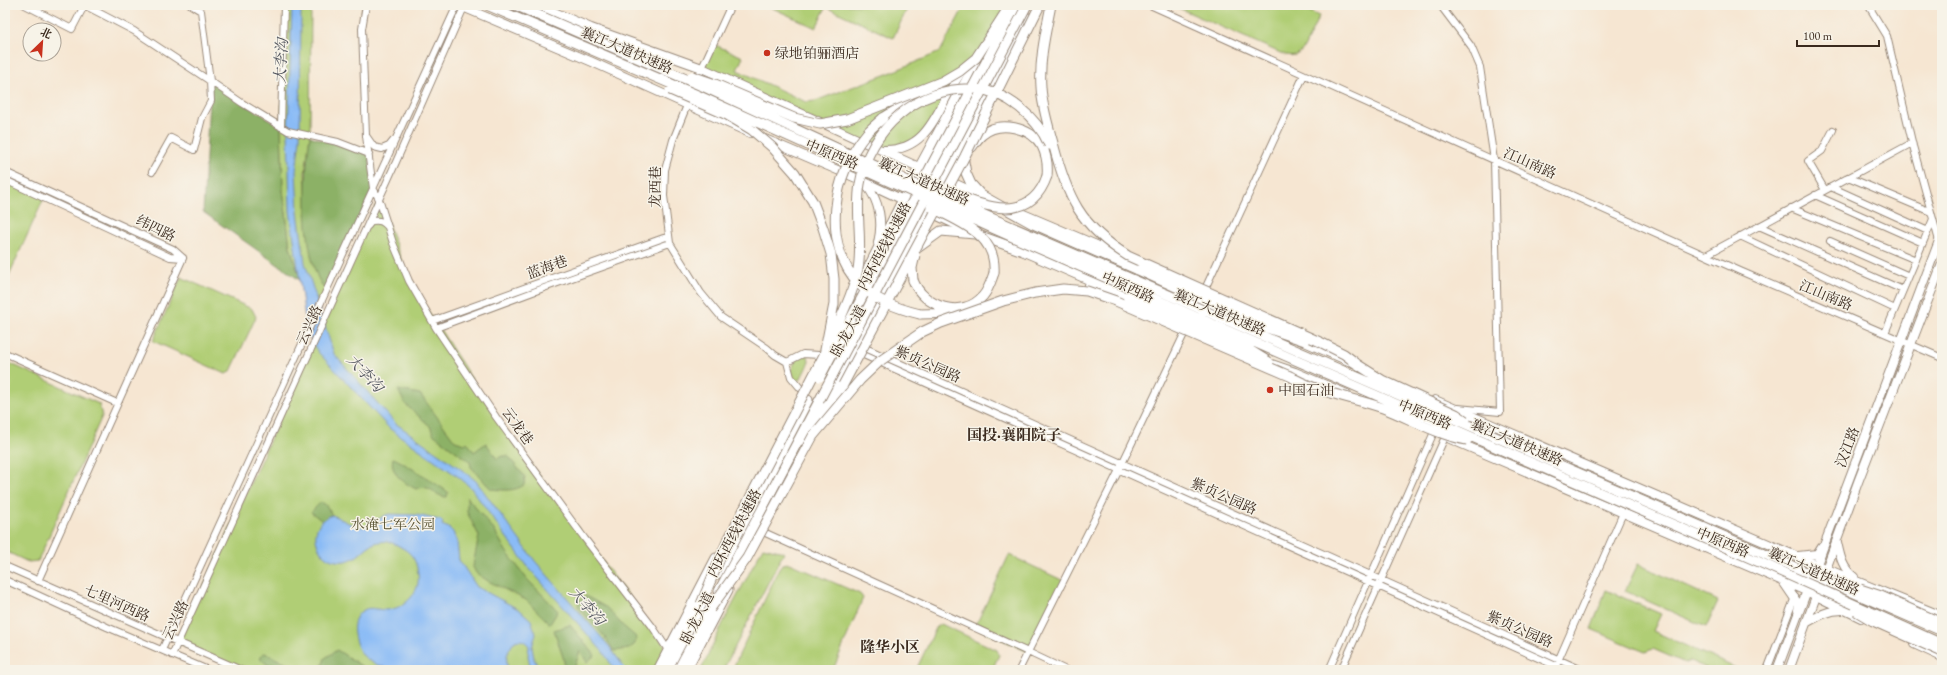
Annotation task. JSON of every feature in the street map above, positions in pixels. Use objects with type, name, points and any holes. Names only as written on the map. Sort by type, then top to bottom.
[{"type":"highway","name":"襄江大道快速路","points":[[487,5],[859,163],[1942,631]]},
{"type":"highway","name":"襄江大道快速路","points":[[515,5],[638,58],[992,228],[1773,568],[1942,644]]},
{"type":"highway","name":"卧龙大道","points":[[661,669],[668,650],[919,168],[1006,5]]},
{"type":"highway","points":[[1010,5],[988,42],[976,58],[960,71],[883,118],[867,132],[856,149],[842,177],[836,204],[837,236],[841,254],[848,270],[860,285],[877,297],[903,310],[920,314],[957,314],[1063,289],[1087,292],[1116,301],[1334,395],[1383,408],[1448,437],[1481,442]]},
{"type":"highway","name":"内环西线快速路","points":[[661,669],[701,604],[1016,5]]},
{"type":"highway","name":"内环西线快速路","points":[[678,670],[1028,5]]},
{"type":"highway","name":"卧龙大道","points":[[686,670],[855,348],[929,213],[945,179],[1036,5]]},
{"type":"highway","points":[[710,609],[747,558],[813,436],[843,385],[965,156],[1040,5]]},
{"type":"highway","points":[[1052,5],[1043,47],[1041,86],[1047,123],[1060,170]]},
{"type":"highway","points":[[638,58],[715,84],[794,118],[820,124],[847,120],[943,81]]},
{"type":"highway","points":[[616,61],[674,92],[727,115],[752,130],[772,147],[795,173],[813,202],[831,254],[834,304],[822,355]]},
{"type":"highway","points":[[701,604],[726,544],[852,293],[858,268],[860,245],[858,199],[865,165],[871,150],[880,135],[892,120],[908,107],[922,99],[956,90],[976,89],[1003,98],[1023,110],[1039,127],[1048,142],[1078,210],[1101,237],[1114,247],[1150,266],[1344,354],[1382,380],[1456,414],[1480,431]]},
{"type":"highway","points":[[973,126],[962,158],[971,184],[981,195],[1033,224],[1267,328],[1303,340],[1356,363]]},
{"type":"highway","points":[[859,163],[980,204],[1001,209],[1016,208],[1028,203],[1043,187],[1047,176],[1047,161],[1041,145],[1033,136],[1016,128],[999,128],[981,135],[965,156]]},
{"type":"highway","points":[[859,163],[966,226],[986,241],[992,251],[995,263],[994,273],[990,285],[983,296],[975,302],[956,308],[939,306],[929,302],[916,288],[913,280],[913,260],[920,239]]},
{"type":"highway","points":[[862,335],[874,322],[917,247],[941,231],[975,234],[1024,251],[1245,347],[1292,377]]},
{"type":"highway","points":[[813,436],[860,380],[880,361],[895,350],[922,332],[941,323],[1003,302]]},
{"type":"highway","points":[[1777,559],[1800,564],[1856,588],[1881,596],[1942,623]]},
{"type":"highway","points":[[1773,568],[1792,581],[1848,606],[1873,621],[1942,652]]},
{"type":"main road","name":"中原西路","points":[[538,5],[591,28],[702,68],[919,168],[1257,315],[1284,333],[1817,565],[1942,616]]},
{"type":"main road","name":"中原西路","points":[[461,6],[863,181],[975,234],[1249,355],[1295,372],[1806,591],[1942,657]]},
{"type":"main road","points":[[879,150],[896,150],[918,141],[934,119],[960,74],[985,45]]},
{"type":"main road","points":[[863,181],[871,191],[879,210],[881,230],[876,253]]},
{"type":"main road","name":"汉江路","points":[[1776,670],[1827,539],[1940,237]]},
{"type":"main road","name":"汉江路","points":[[1789,670],[1836,541],[1942,264]]},
{"type":"main road","points":[[1797,556],[1817,554],[1827,539]]},
{"type":"main road","points":[[1836,541],[1840,559],[1847,572],[1859,582]]},
{"type":"main road","points":[[1784,582],[1799,605],[1796,618]]},
{"type":"main road","points":[[1806,623],[1822,614],[1835,610],[1846,610]]},
{"type":"street","points":[[25,5],[72,29],[84,6],[134,32],[288,131],[338,142],[369,154]]},
{"type":"street","points":[[152,172],[171,138],[194,150],[202,118],[212,101],[201,11],[190,5]]},
{"type":"street","points":[[281,127],[284,5]]},
{"type":"street","points":[[366,5],[362,30],[366,136],[373,188]]},
{"type":"street","name":"龙西巷","points":[[670,243],[664,196],[665,170],[673,140],[686,105],[731,5]]},
{"type":"street","name":"江山南路","points":[[1150,5],[1706,255],[1942,358]]},
{"type":"street","points":[[1440,5],[1471,46],[1480,67],[1494,160],[1500,412],[1452,407]]},
{"type":"street","name":"云兴路","points":[[162,650],[398,133],[461,6]]},
{"type":"street","name":"云兴路","points":[[172,655],[365,230],[461,6]]},
{"type":"street","points":[[1870,6],[1887,36],[1912,142],[1932,215],[1940,237]]},
{"type":"street","points":[[1204,292],[1304,75]]},
{"type":"street","points":[[1833,130],[1822,151],[1808,161],[1828,188],[1928,231]]},
{"type":"street","points":[[366,136],[374,147],[382,149],[389,146],[398,133]]},
{"type":"street","points":[[1706,255],[1912,142]]},
{"type":"street","name":"纬四路","points":[[5,172],[173,248],[183,258]]},
{"type":"street","points":[[1848,177],[1932,215]]},
{"type":"street","name":"纬四路","points":[[5,180],[170,257],[183,258]]},
{"type":"street","name":"云龙巷","points":[[373,188],[379,198],[409,281],[436,328],[496,417],[585,540],[652,626],[668,650]]},
{"type":"street","points":[[1815,195],[1923,243]]},
{"type":"street","points":[[1791,208],[1916,260]]},
{"type":"street","points":[[1885,333],[1928,231],[1932,215]]},
{"type":"street","points":[[365,230],[372,221],[377,220],[383,221],[389,227]]},
{"type":"street","points":[[1759,226],[1903,290]]},
{"type":"street","name":"蓝海巷","points":[[432,321],[670,236]]},
{"type":"street","points":[[1740,236],[1895,309]]},
{"type":"street","points":[[1830,241],[1909,276]]},
{"type":"street","points":[[670,243],[701,293],[721,317],[787,362],[791,377],[801,389]]},
{"type":"street","name":"蓝海巷","points":[[436,328],[670,243]]},
{"type":"street","points":[[38,581],[183,258]]},
{"type":"street","points":[[1019,670],[1122,464],[1187,328]]},
{"type":"street","name":"紫贞公园路","points":[[855,348],[1122,464],[1372,576],[1565,670]]},
{"type":"street","name":"紫贞公园路","points":[[855,348],[1119,470],[1556,665],[1582,670]]},
{"type":"street","points":[[5,353],[117,403]]},
{"type":"street","points":[[787,362],[803,354],[822,355]]},
{"type":"street","points":[[1329,670],[1372,576],[1434,432]]},
{"type":"street","points":[[1341,670],[1380,587],[1446,437]]},
{"type":"street","points":[[1556,665],[1623,513]]},
{"type":"street","points":[[759,530],[1066,670]]},
{"type":"street","name":"七里河西路","points":[[5,566],[241,670]]},
{"type":"street","name":"七里河西路","points":[[5,580],[208,670]]},
{"type":"street","points":[[1767,670],[1795,597]]},
{"type":"green space","points":[[285,5],[311,5],[310,136],[305,173],[311,255],[326,291],[307,333],[301,281],[290,247],[283,190],[281,127]]},
{"type":"green space","points":[[766,5],[909,5],[893,38],[826,7],[816,28]]},
{"type":"green space","points":[[965,5],[1006,5],[985,45],[918,141],[879,150],[702,68],[713,44],[743,57],[737,70],[806,102],[815,101],[940,52]]},
{"type":"green space","points":[[1172,5],[1296,5],[1319,16],[1302,51],[1298,54],[1285,55]]},
{"type":"green space","points":[[210,81],[281,127],[283,190],[290,247],[301,281],[203,212]]},
{"type":"green space","points":[[310,136],[369,154],[373,188],[326,291],[318,278],[312,260],[308,239],[306,216],[306,171]]},
{"type":"green space","points":[[5,180],[44,198],[5,284]]},
{"type":"green space","name":"水淹七军公园","points":[[379,199],[409,281],[496,417],[668,650],[658,670],[241,670],[178,643]]},
{"type":"green space","points":[[181,277],[252,309],[256,317],[231,371],[226,374],[153,341]]},
{"type":"green space","points":[[798,355],[808,355],[809,362],[800,380],[795,380],[790,373]]},
{"type":"green space","points":[[5,361],[99,404],[102,416],[38,561],[28,562],[5,551]]},
{"type":"green space","points":[[398,390],[420,394],[455,441],[465,444],[467,442],[474,452],[486,443],[497,459],[502,456],[508,456],[525,477],[524,485],[512,490],[491,489],[471,467],[470,462],[433,434],[430,426],[405,404]]},
{"type":"green space","points":[[393,458],[410,467],[448,492],[447,497],[439,495],[426,488],[416,489],[402,481],[395,473],[393,468]]},
{"type":"green space","points":[[467,497],[494,530],[506,551],[527,579],[558,611],[550,624],[526,600],[488,581],[476,573],[473,567],[479,536],[467,512]]},
{"type":"green space","points":[[321,502],[326,505],[332,515],[322,521],[311,512]]},
{"type":"green space","points":[[763,547],[784,552],[723,670],[701,670],[723,623]]},
{"type":"green space","points":[[1009,555],[1064,581],[1028,652],[975,627]]},
{"type":"green space","points":[[789,563],[860,594],[863,598],[833,670],[732,670],[779,569],[783,564]]},
{"type":"green space","points":[[1638,564],[1718,601],[1706,627],[1625,591]]},
{"type":"green space","points":[[1606,590],[1661,614],[1653,631],[1740,670],[1711,670],[1690,661],[1685,663],[1653,649],[1645,652],[1591,629]]},
{"type":"green space","points":[[586,596],[607,608],[623,626],[636,637],[635,644],[629,649],[614,651],[605,637],[578,607],[579,600]]},
{"type":"green space","points":[[941,624],[997,650],[999,655],[992,670],[916,670],[937,626]]},
{"type":"green space","points":[[570,625],[595,655],[587,662],[580,651],[575,666],[564,670],[564,660],[554,630]]},
{"type":"green space","points":[[337,650],[363,667],[363,670],[321,670],[325,658]]},
{"type":"green space","points":[[265,653],[299,670],[275,670],[260,659],[262,654]]},
{"type":"water","points":[[292,5],[301,5],[300,139],[296,171],[298,212],[305,263],[334,354],[395,423],[476,481],[535,561],[609,646],[626,670],[615,670],[603,652],[528,567],[471,488],[460,478],[390,429],[318,352],[307,333],[290,211],[288,131]]},
{"type":"water","points":[[389,514],[417,515],[440,520],[443,522],[442,525],[449,528],[453,532],[457,542],[459,560],[477,587],[520,610],[531,620],[536,634],[532,647],[534,659],[540,670],[531,670],[528,656],[529,646],[521,640],[515,641],[508,651],[508,670],[393,670],[368,660],[363,655],[356,642],[354,634],[355,619],[359,613],[368,608],[386,610],[393,609],[405,603],[417,587],[418,570],[416,563],[407,551],[389,542],[375,543],[350,560],[332,560],[324,555],[318,547],[316,532],[321,522],[332,515],[360,527],[370,525]]},
{"type":"place","name":"绿地铂骊酒店","points":[[767,53]]},
{"type":"place","name":"中国石油","points":[[1270,390]]},
{"type":"district","name":"国投·襄阳院子","points":[[1014,435]]},
{"type":"district","name":"隆华小区","points":[[890,647]]},
{"type":"water label","name":"大李沟","points":[[281,61]]},
{"type":"water label","name":"大李沟","points":[[365,373]]},
{"type":"water label","name":"大李沟","points":[[587,606]]}]
